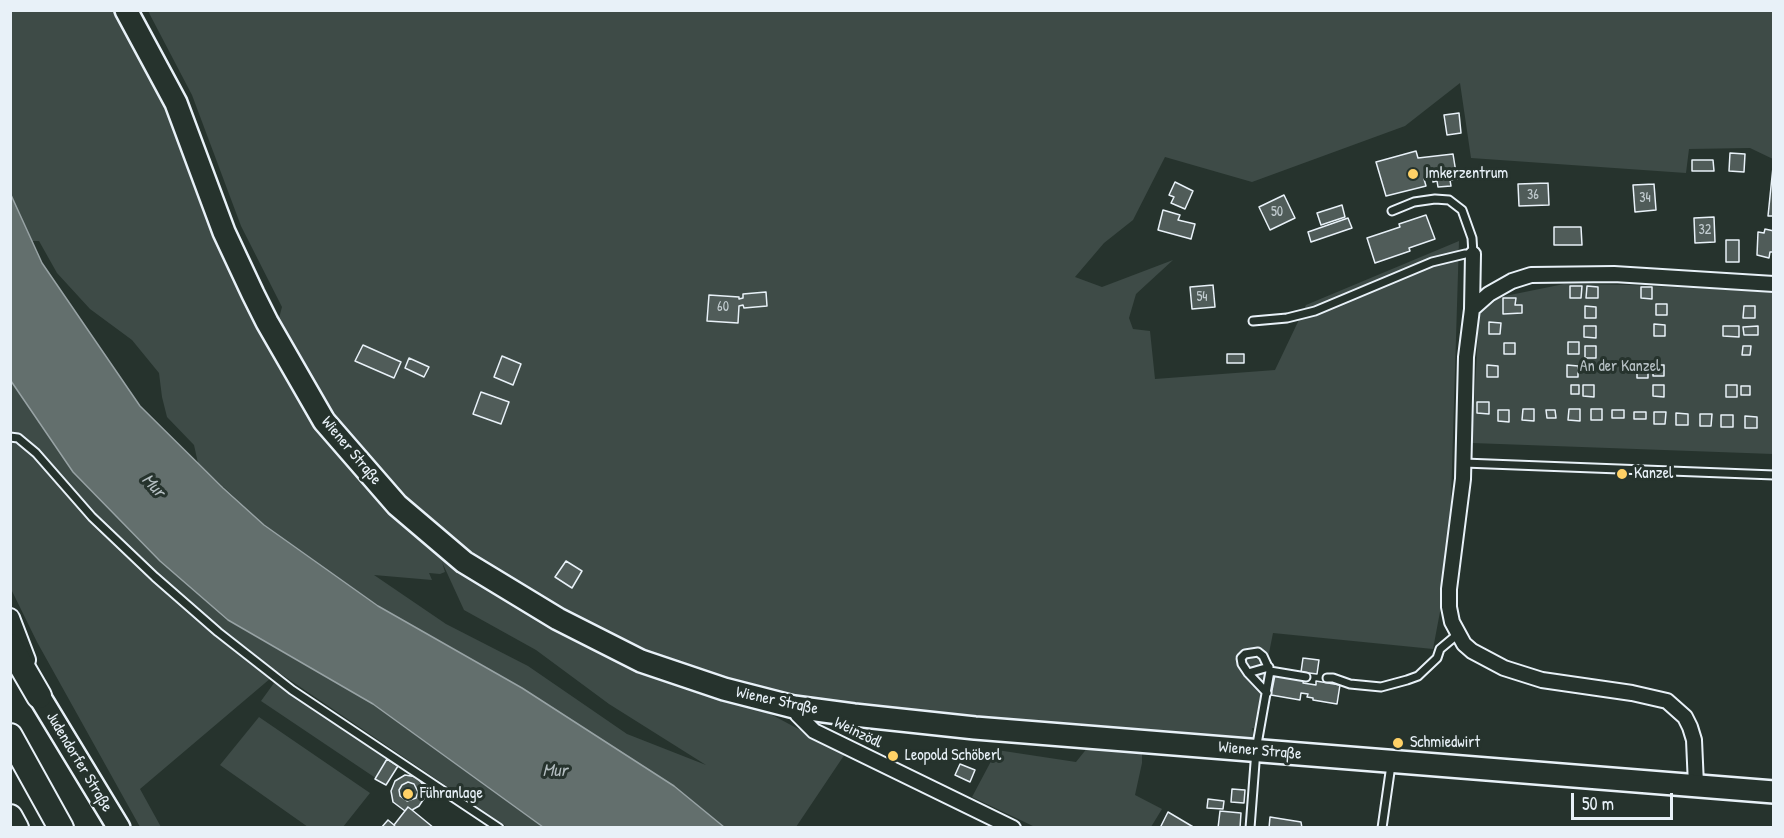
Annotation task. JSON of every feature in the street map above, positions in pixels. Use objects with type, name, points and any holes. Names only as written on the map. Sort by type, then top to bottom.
[{"type":"highway","points":[[10,646],[39,696]]},
{"type":"highway","points":[[10,735],[61,828]]},
{"type":"highway","points":[[10,817],[16,828]]},
{"type":"main road","name":"Wiener Straße","points":[[126,10],[176,103],[224,231],[267,322],[324,421],[397,505],[464,562],[558,619],[641,662],[724,689],[794,707],[975,728],[1773,792]]},
{"type":"main road","points":[[10,618],[39,696]]},
{"type":"main road","name":"Judendorfer Straße","points":[[39,696],[119,828]]},
{"type":"street","points":[[1473,254],[1472,309],[1466,357],[1464,463],[1461,504],[1449,590],[1452,622],[1464,644],[1473,651],[1504,668],[1525,676],[1566,685],[1656,697],[1667,701],[1685,717],[1690,727],[1694,740],[1696,785]]},
{"type":"street","points":[[1472,309],[1489,294],[1512,281],[1531,275],[1614,274],[1773,285]]},
{"type":"street","name":"Weinzödl","points":[[794,707],[798,715],[814,730],[1012,828]]},
{"type":"lane","points":[[1253,321],[1287,318],[1315,311],[1432,262],[1473,254],[1472,238],[1462,210],[1449,200],[1414,202],[1392,211]]},
{"type":"lane","points":[[10,437],[18,438],[36,453],[92,517],[155,577],[218,632],[291,690],[499,828]]},
{"type":"lane","points":[[1464,463],[1773,475]]},
{"type":"lane","points":[[1327,678],[1350,684],[1381,687],[1407,680],[1418,676],[1437,658],[1440,649],[1458,634]]},
{"type":"lane","points":[[1250,828],[1256,750],[1267,693],[1270,669],[1263,656],[1258,652],[1251,652],[1241,658],[1242,664],[1267,693]]},
{"type":"lane","points":[[1248,673],[1270,669],[1306,677]]},
{"type":"lane","points":[[1382,828],[1391,761]]},
{"type":"green space","points":[[10,11],[114,11],[165,107],[206,221],[245,300],[307,413],[356,476],[419,535],[494,591],[559,632],[606,654],[761,709],[845,754],[796,827],[724,827],[674,786],[522,688],[378,606],[264,525],[198,463],[194,445],[167,417],[159,373],[132,340],[90,309],[57,273],[39,241],[32,241],[11,195]],"holes":[[[442,562],[464,610],[536,650],[609,704],[706,765],[627,734],[528,666],[446,624],[374,575],[432,580],[429,573],[445,572]]]},
{"type":"green space","points":[[148,11],[1773,11],[1773,159],[1750,148],[1689,149],[1686,173],[1471,158],[1460,83],[1405,126],[1252,182],[1165,157],[1133,220],[1104,243],[1075,277],[1102,287],[1173,260],[1136,294],[1129,318],[1133,329],[1150,331],[1155,379],[1275,370],[1306,305],[1459,241],[1449,564],[1433,649],[1273,633],[1254,728],[1252,728],[1256,750],[975,728],[724,689],[484,575],[324,421],[306,365],[279,318],[282,307],[241,226],[192,95]]},
{"type":"green space","name":"An der Kanzel","points":[[1564,284],[1773,292],[1773,454],[1472,443],[1479,314],[1500,297]]},
{"type":"green space","points":[[11,381],[73,472],[159,560],[227,620],[373,704],[543,827],[507,827],[278,672],[140,789],[161,827],[140,827],[37,642],[11,589]]},
{"type":"green space","points":[[274,683],[398,766],[386,785],[261,701]]},
{"type":"green space","points":[[259,717],[370,793],[343,827],[308,827],[220,765]]},
{"type":"green space","points":[[1088,747],[1142,749],[1142,763],[1135,795],[1162,809],[1151,827],[1035,827],[972,797],[997,750],[1076,762]]},
{"type":"green space","name":"Führanlage","points":[[405,775],[417,777],[424,786],[425,797],[419,806],[412,810],[408,807],[405,811],[393,802],[391,791],[395,781]]},
{"type":"water","name":"Mur","points":[[11,195],[42,263],[140,406],[264,525],[378,606],[522,688],[674,786],[724,827],[543,827],[373,704],[228,620],[160,561],[73,472],[11,381]]},
{"type":"building","points":[[1459,113],[1461,133],[1447,135],[1444,115]]},
{"type":"building","points":[[1416,151],[1418,158],[1453,154],[1457,179],[1450,180],[1451,186],[1438,187],[1437,181],[1433,182],[1433,178],[1424,179],[1426,186],[1386,196],[1376,162]]},
{"type":"building","points":[[1730,153],[1745,154],[1744,172],[1729,171]]},
{"type":"building","points":[[1692,160],[1713,160],[1714,171],[1692,171]]},
{"type":"building","points":[[1773,167],[1774,216],[1768,216]]},
{"type":"building","points":[[1175,182],[1193,191],[1185,209],[1171,203],[1174,197],[1169,195]]},
{"type":"building","points":[[1548,183],[1549,205],[1519,206],[1518,184]]},
{"type":"building","points":[[1654,184],[1656,210],[1635,212],[1633,185]]},
{"type":"building","points":[[1284,195],[1295,218],[1270,230],[1259,207]]},
{"type":"building","points":[[1342,205],[1345,217],[1321,225],[1317,213]]},
{"type":"building","points":[[1163,210],[1180,215],[1178,220],[1195,224],[1191,239],[1158,230]]},
{"type":"building","points":[[1426,215],[1435,239],[1409,248],[1410,251],[1375,263],[1367,238]]},
{"type":"building","points":[[1714,217],[1715,242],[1695,243],[1694,218]]},
{"type":"building","points":[[1348,218],[1352,228],[1311,242],[1308,232]]},
{"type":"building","points":[[1554,227],[1581,227],[1582,245],[1554,245]]},
{"type":"building","points":[[1765,229],[1774,231],[1774,257],[1773,252],[1770,252],[1769,258],[1757,255],[1758,232],[1764,233]]},
{"type":"building","points":[[1726,240],[1739,240],[1739,262],[1726,262]]},
{"type":"building","points":[[1213,285],[1215,307],[1192,309],[1190,287]]},
{"type":"building","points":[[1570,286],[1582,286],[1581,298],[1570,298]]},
{"type":"building","points":[[1587,286],[1598,287],[1598,298],[1586,298]]},
{"type":"building","points":[[1641,287],[1652,287],[1652,299],[1641,298]]},
{"type":"building","points":[[766,292],[767,306],[744,308],[743,305],[739,306],[738,323],[707,321],[709,295],[739,297],[739,299],[743,298],[743,294]]},
{"type":"building","points":[[1503,298],[1516,298],[1515,305],[1522,305],[1522,313],[1503,314]]},
{"type":"building","points":[[1656,304],[1667,304],[1667,315],[1656,315]]},
{"type":"building","points":[[1585,306],[1596,307],[1596,318],[1585,318]]},
{"type":"building","points":[[1744,306],[1755,306],[1755,318],[1743,318]]},
{"type":"building","points":[[1489,322],[1501,323],[1500,334],[1489,334]]},
{"type":"building","points":[[1654,324],[1665,325],[1665,336],[1654,336]]},
{"type":"building","points":[[1584,326],[1596,326],[1596,338],[1584,337]]},
{"type":"building","points":[[1723,326],[1739,326],[1739,337],[1723,336]]},
{"type":"building","points":[[1758,326],[1758,335],[1744,335],[1743,327]]},
{"type":"building","points":[[1568,342],[1579,342],[1579,354],[1568,354]]},
{"type":"building","points":[[1504,343],[1515,343],[1515,354],[1504,354]]},
{"type":"building","points":[[363,345],[401,362],[394,378],[355,361]]},
{"type":"building","points":[[1585,346],[1596,346],[1596,358],[1585,358]]},
{"type":"building","points":[[1743,346],[1751,346],[1750,355],[1742,355]]},
{"type":"building","points":[[1227,354],[1244,354],[1244,363],[1227,363]]},
{"type":"building","points":[[502,356],[521,364],[513,385],[494,377]]},
{"type":"building","points":[[409,358],[429,367],[424,377],[405,368]]},
{"type":"building","points":[[1487,365],[1498,366],[1498,377],[1487,377]]},
{"type":"building","points":[[1567,365],[1578,366],[1578,377],[1567,377]]},
{"type":"building","points":[[1653,365],[1664,365],[1664,376],[1653,376]]},
{"type":"building","points":[[1637,366],[1648,366],[1648,378],[1637,378]]},
{"type":"building","points":[[1571,385],[1579,385],[1579,394],[1571,394]]},
{"type":"building","points":[[1583,385],[1594,385],[1594,397],[1583,396]]},
{"type":"building","points":[[1653,385],[1664,385],[1664,397],[1653,396]]},
{"type":"building","points":[[1726,385],[1737,385],[1737,397],[1726,397]]},
{"type":"building","points":[[1741,386],[1750,386],[1750,395],[1741,395]]},
{"type":"building","points":[[481,392],[509,402],[501,424],[473,414]]},
{"type":"building","points":[[1477,402],[1489,402],[1489,414],[1477,413]]},
{"type":"building","points":[[1523,409],[1534,409],[1534,421],[1522,420]]},
{"type":"building","points":[[1569,409],[1580,409],[1580,421],[1568,420]]},
{"type":"building","points":[[1591,409],[1602,409],[1602,420],[1591,420]]},
{"type":"building","points":[[1498,410],[1509,410],[1509,422],[1498,421]]},
{"type":"building","points":[[1546,410],[1555,410],[1556,418],[1547,418]]},
{"type":"building","points":[[1612,410],[1624,410],[1624,418],[1612,418]]},
{"type":"building","points":[[1634,412],[1646,412],[1646,419],[1634,419]]},
{"type":"building","points":[[1654,412],[1666,412],[1665,424],[1654,424]]},
{"type":"building","points":[[1676,413],[1688,414],[1688,425],[1676,425]]},
{"type":"building","points":[[1700,414],[1712,414],[1711,426],[1700,426]]},
{"type":"building","points":[[1721,415],[1733,415],[1733,427],[1721,427]]},
{"type":"building","points":[[1745,416],[1757,417],[1757,428],[1745,428]]},
{"type":"building","points":[[566,561],[582,571],[572,588],[555,577]]},
{"type":"building","points":[[1303,658],[1319,660],[1317,674],[1301,672]]},
{"type":"building","points":[[1275,675],[1304,680],[1303,683],[1316,685],[1316,681],[1340,685],[1337,704],[1313,700],[1307,697],[1308,694],[1301,693],[1300,700],[1271,695]]},
{"type":"building","points":[[387,759],[398,766],[386,785],[375,779]]},
{"type":"building","points":[[960,764],[975,770],[970,782],[955,775]]},
{"type":"building","name":"Führanlage","points":[[405,775],[417,777],[425,791],[425,797],[419,806],[412,810],[408,807],[405,811],[393,802],[391,791],[395,781]],"holes":[[[408,782],[414,784],[418,792],[416,798],[407,801],[400,796],[399,790],[402,785]]]},
{"type":"building","points":[[1232,789],[1245,790],[1244,803],[1231,802]]},
{"type":"building","points":[[1208,799],[1224,801],[1223,809],[1207,808]]},
{"type":"building","points":[[408,807],[434,828],[396,828],[394,825]]},
{"type":"building","points":[[1220,811],[1241,813],[1240,828],[1218,828]]},
{"type":"building","points":[[1168,812],[1195,828],[1160,828]]},
{"type":"building","points":[[1270,817],[1301,822],[1302,828],[1269,828]]},
{"type":"building","points":[[388,820],[394,825],[396,828],[381,828]]},
{"type":"place","name":"Imkerzentrum","points":[[1413,174]]},
{"type":"place","name":"Kanzel","points":[[1622,474]]},
{"type":"place","name":"Schmiedwirt","points":[[1398,743]]},
{"type":"place","name":"Leopold Schöberl","points":[[893,756]]},
{"type":"place","name":"Führanlage","points":[[408,794]]}]
